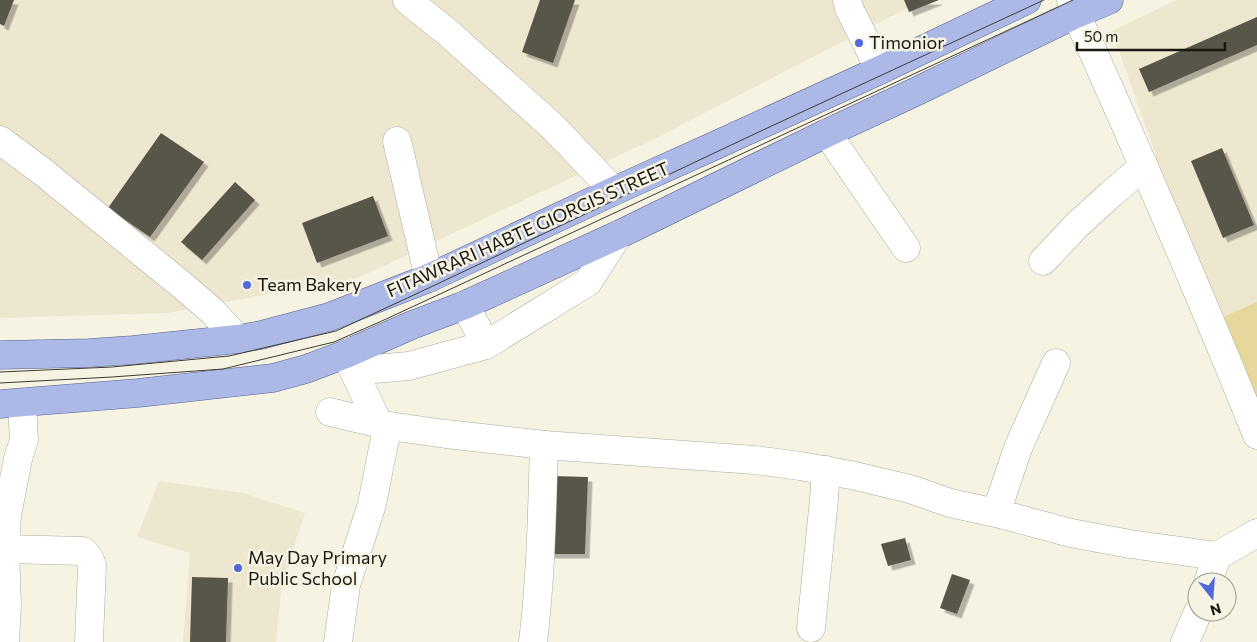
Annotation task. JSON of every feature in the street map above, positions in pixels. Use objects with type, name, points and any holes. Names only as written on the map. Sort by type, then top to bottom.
[{"type":"main road","name":"FITAWRARI HABTE GIORGIS STREET","points":[[0,355],[89,353],[238,339],[261,335],[329,317],[429,278],[614,191],[880,70],[1027,0]]},
{"type":"main road","points":[[11,403],[138,393],[273,378],[306,370],[349,353],[412,324],[465,305],[618,236],[827,133],[913,93],[1074,7],[1110,0]]},
{"type":"street","points":[[407,0],[446,31],[554,128],[614,191]]},
{"type":"street","points":[[847,0],[849,8],[880,70]]},
{"type":"street","points":[[1074,7],[1211,321],[1257,435]]},
{"type":"street","points":[[827,133],[906,248]]},
{"type":"street","points":[[0,140],[43,172],[183,286],[212,311],[238,339]]},
{"type":"street","points":[[397,141],[429,278]]},
{"type":"street","points":[[1043,261],[1077,225],[1144,166]]},
{"type":"street","points":[[349,353],[374,369],[409,366],[486,345],[588,282],[618,236]]},
{"type":"street","points":[[465,305],[486,345]]},
{"type":"street","points":[[338,642],[346,585],[372,504],[384,443],[384,425],[349,353]]},
{"type":"street","points":[[996,513],[1018,448],[1056,363]]},
{"type":"street","points":[[6,642],[5,549],[7,515],[18,459],[24,440],[11,403]]},
{"type":"street","points":[[330,412],[384,425],[544,445],[755,460],[826,470],[910,489],[950,502],[1071,533],[1130,544],[1217,556],[1257,533]]},
{"type":"street","points":[[533,642],[540,546],[544,445]]},
{"type":"street","points":[[811,628],[826,470]]},
{"type":"street","points":[[5,549],[83,552],[87,554],[92,565],[89,642]]},
{"type":"street","points":[[1211,572],[1217,556]]},
{"type":"street","points":[[1185,642],[1194,622]]},
{"type":"shaded area","points":[[0,0],[923,0],[652,140],[360,277],[168,313],[0,318]]},
{"type":"shaded area","points":[[1176,0],[1257,0],[1257,427],[1214,321],[1112,31]]},
{"type":"shaded area","points":[[1257,302],[1257,427],[1214,321]]},
{"type":"shaded area","name":"May Day Primary Public School","points":[[159,481],[243,493],[305,513],[282,584],[276,642],[183,642],[190,553],[137,537]]},
{"type":"building","points":[[0,0],[14,0],[4,26],[0,24]]},
{"type":"building","points":[[540,0],[575,0],[553,63],[522,52]]},
{"type":"building","points":[[904,0],[939,0],[909,12]]},
{"type":"building","points":[[1257,17],[1257,45],[1149,92],[1139,69]]},
{"type":"building","points":[[161,133],[204,162],[150,237],[108,208]]},
{"type":"building","points":[[1222,148],[1254,225],[1223,238],[1191,161]]},
{"type":"building","points":[[235,182],[255,200],[202,260],[181,242]]},
{"type":"building","points":[[373,196],[388,236],[317,263],[302,223]]},
{"type":"building","points":[[552,476],[588,477],[585,554],[550,554]]},
{"type":"building","points":[[905,538],[911,560],[888,566],[881,544]]},
{"type":"building","points":[[952,574],[970,580],[957,614],[940,608]]},
{"type":"building","points":[[192,577],[228,578],[226,642],[190,642]]},
{"type":"tram line","points":[[0,372],[112,367],[229,356],[336,331],[1044,0]]},
{"type":"tram line","points":[[0,383],[223,369],[334,342],[1073,0]]},
{"type":"place","name":"Timonior","points":[[859,43]]},
{"type":"place","name":"Team Bakery","points":[[247,285]]},
{"type":"place","name":"May Day Primary Public School","points":[[238,568]]}]
